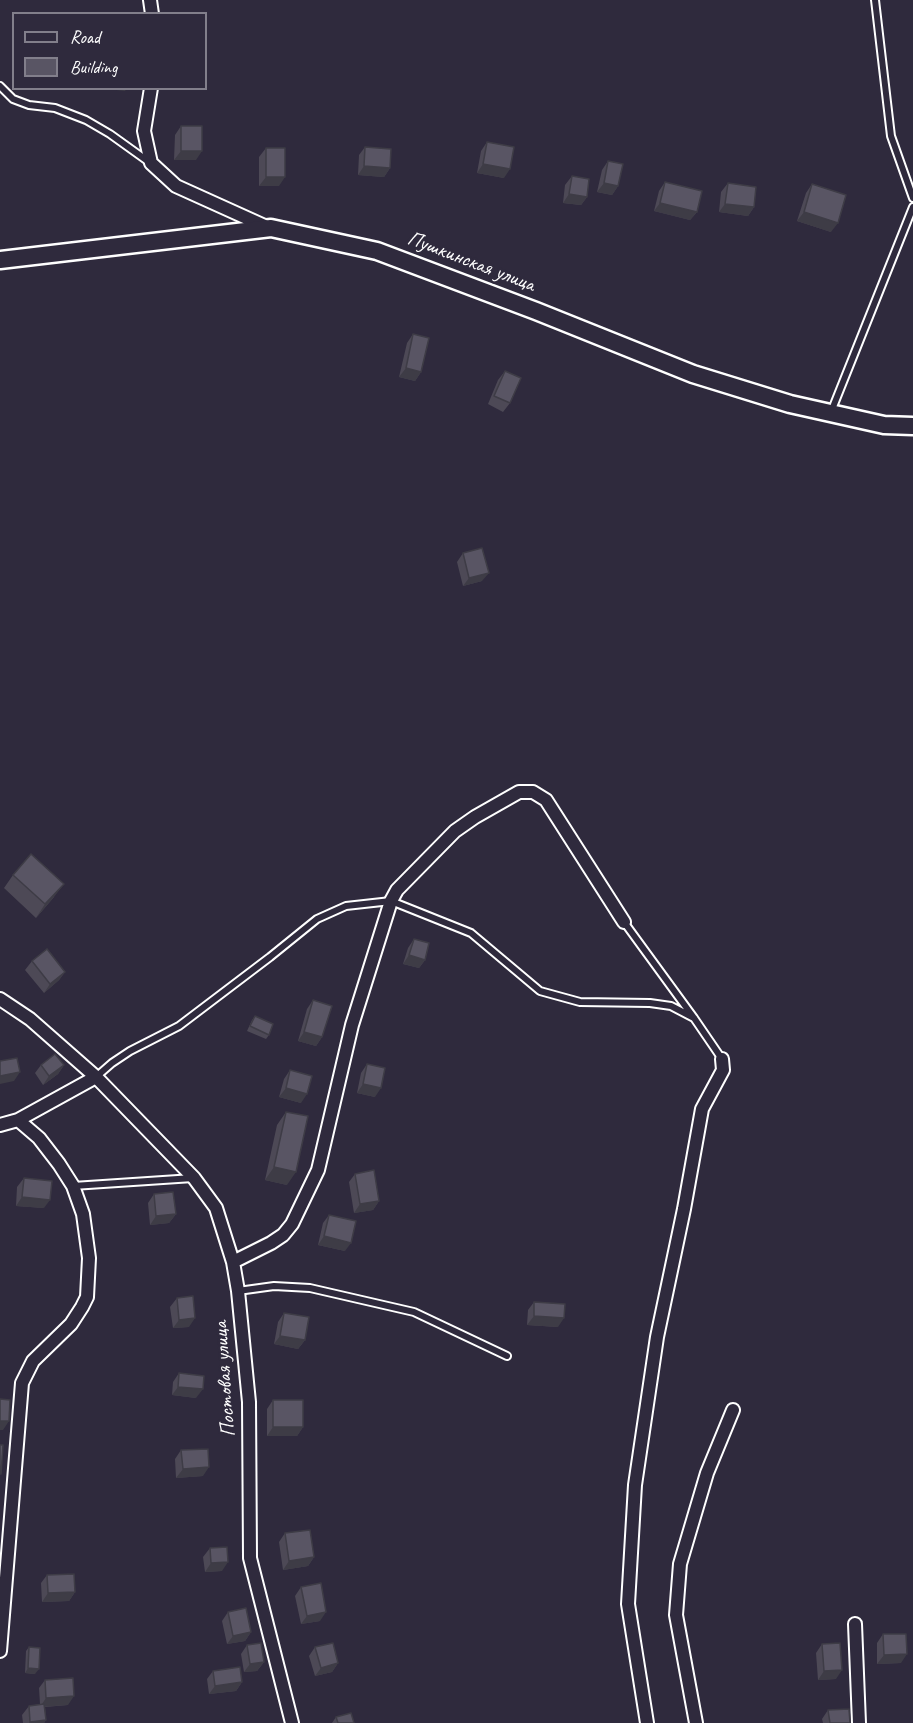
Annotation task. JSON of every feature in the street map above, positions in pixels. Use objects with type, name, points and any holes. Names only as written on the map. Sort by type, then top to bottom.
[{"type":"main road","name":"Пушкинская улица","points":[[0,260],[271,228],[376,250],[693,374],[790,404],[884,425],[913,426]]},
{"type":"street","points":[[151,90],[144,131],[151,163],[176,186],[271,228]]},
{"type":"street","points":[[233,1262],[283,1235],[292,1224],[318,1170],[352,1025],[391,901],[397,890],[455,831],[519,792],[533,792],[546,800],[624,922]]},
{"type":"street","name":"Постовая улица","points":[[0,999],[30,1019],[96,1077],[194,1178],[216,1208],[233,1262],[238,1291],[249,1402],[250,1558],[291,1723]]},
{"type":"street","points":[[647,1723],[628,1604],[635,1485],[657,1337],[702,1109],[723,1070],[722,1059]]},
{"type":"street","points":[[0,1125],[18,1120],[96,1077]]},
{"type":"street","points":[[0,1651],[22,1383],[33,1362],[71,1324],[82,1307],[87,1297],[89,1258],[83,1214],[73,1186],[39,1138],[18,1120]]},
{"type":"street","points":[[696,1723],[676,1615],[680,1564],[707,1473],[733,1410]]},
{"type":"street","points":[[855,1624],[859,1723]]},
{"type":"lane","points":[[875,0],[891,136],[913,198]]},
{"type":"lane","points":[[0,86],[13,99],[29,105],[55,108],[86,120],[151,163]]},
{"type":"lane","points":[[830,413],[913,207]]},
{"type":"lane","points":[[96,1077],[130,1051],[179,1026],[317,919],[346,906],[391,901],[471,933],[540,991],[580,1002],[650,1003],[671,1006],[694,1018]]},
{"type":"lane","points":[[624,922],[722,1059]]},
{"type":"lane","points":[[73,1186],[194,1178]]},
{"type":"lane","points":[[238,1291],[274,1286],[310,1288],[414,1312],[507,1356]]},
{"type":"building","points":[[181,126],[202,126],[202,151],[181,151]]},
{"type":"building","points":[[487,142],[514,147],[510,169],[483,164]]},
{"type":"building","points":[[365,147],[391,149],[390,168],[364,166]]},
{"type":"building","points":[[266,148],[285,148],[285,177],[266,177]]},
{"type":"building","points":[[608,161],[623,164],[618,186],[604,183]]},
{"type":"building","points":[[572,176],[589,179],[587,197],[569,194]]},
{"type":"building","points":[[665,182],[702,191],[697,212],[660,203]]},
{"type":"building","points":[[728,183],[756,187],[754,207],[725,204]]},
{"type":"building","points":[[812,184],[846,195],[838,223],[804,212]]},
{"type":"building","points":[[413,334],[429,338],[421,372],[406,368]]},
{"type":"building","points":[[505,371],[521,378],[510,403],[494,396]]},
{"type":"building","points":[[482,548],[489,573],[469,578],[463,553]]},
{"type":"building","points":[[31,854],[64,884],[45,904],[13,875]]},
{"type":"building","points":[[414,939],[429,943],[425,960],[409,955]]},
{"type":"building","points":[[47,949],[65,972],[50,984],[32,961]]},
{"type":"building","points":[[313,1000],[332,1006],[322,1037],[304,1032]]},
{"type":"building","points":[[255,1016],[273,1024],[269,1035],[250,1026]]},
{"type":"building","points":[[55,1054],[64,1065],[49,1076],[41,1065]]},
{"type":"building","points":[[17,1058],[20,1072],[0,1076],[0,1061]]},
{"type":"building","points":[[367,1064],[385,1068],[381,1088],[363,1084]]},
{"type":"building","points":[[290,1070],[312,1076],[307,1094],[286,1088]]},
{"type":"building","points":[[286,1112],[308,1116],[296,1172],[274,1167]]},
{"type":"building","points":[[374,1170],[379,1201],[360,1204],[355,1174]]},
{"type":"building","points":[[24,1178],[52,1181],[50,1200],[22,1197]]},
{"type":"building","points":[[173,1192],[176,1214],[156,1216],[154,1194]]},
{"type":"building","points":[[329,1215],[356,1221],[351,1243],[324,1236]]},
{"type":"building","points":[[193,1296],[195,1318],[179,1320],[177,1298]]},
{"type":"building","points":[[534,1302],[565,1304],[564,1318],[534,1316]]},
{"type":"building","points":[[284,1313],[309,1317],[305,1340],[280,1336]]},
{"type":"building","points":[[179,1373],[204,1376],[203,1389],[178,1387]]},
{"type":"building","points":[[0,1399],[10,1400],[9,1421],[0,1421]]},
{"type":"building","points":[[273,1400],[303,1400],[303,1427],[273,1427]]},
{"type":"building","points":[[0,1445],[3,1445],[1,1474],[0,1474]]},
{"type":"building","points":[[208,1449],[209,1467],[183,1469],[181,1450]]},
{"type":"building","points":[[310,1530],[314,1557],[289,1561],[285,1533]]},
{"type":"building","points":[[227,1547],[228,1562],[211,1563],[210,1548]]},
{"type":"building","points":[[74,1574],[75,1592],[48,1593],[47,1575]]},
{"type":"building","points":[[321,1583],[326,1612],[307,1616],[301,1587]]},
{"type":"building","points":[[246,1608],[251,1632],[233,1636],[228,1612]]},
{"type":"building","points":[[883,1634],[906,1634],[907,1654],[884,1655]]},
{"type":"building","points":[[261,1643],[264,1662],[250,1664],[247,1645]]},
{"type":"building","points":[[333,1643],[338,1663],[321,1668],[315,1647]]},
{"type":"building","points":[[840,1643],[842,1670],[824,1671],[822,1644]]},
{"type":"building","points":[[29,1647],[40,1648],[39,1669],[28,1668]]},
{"type":"building","points":[[240,1667],[242,1682],[215,1686],[213,1671]]},
{"type":"building","points":[[73,1678],[74,1696],[46,1698],[45,1680]]},
{"type":"building","points":[[44,1704],[46,1720],[30,1722],[29,1706]]},
{"type":"building","points":[[849,1709],[850,1723],[830,1723],[828,1710]]},
{"type":"building","points":[[351,1713],[354,1723],[338,1723],[336,1717]]}]
